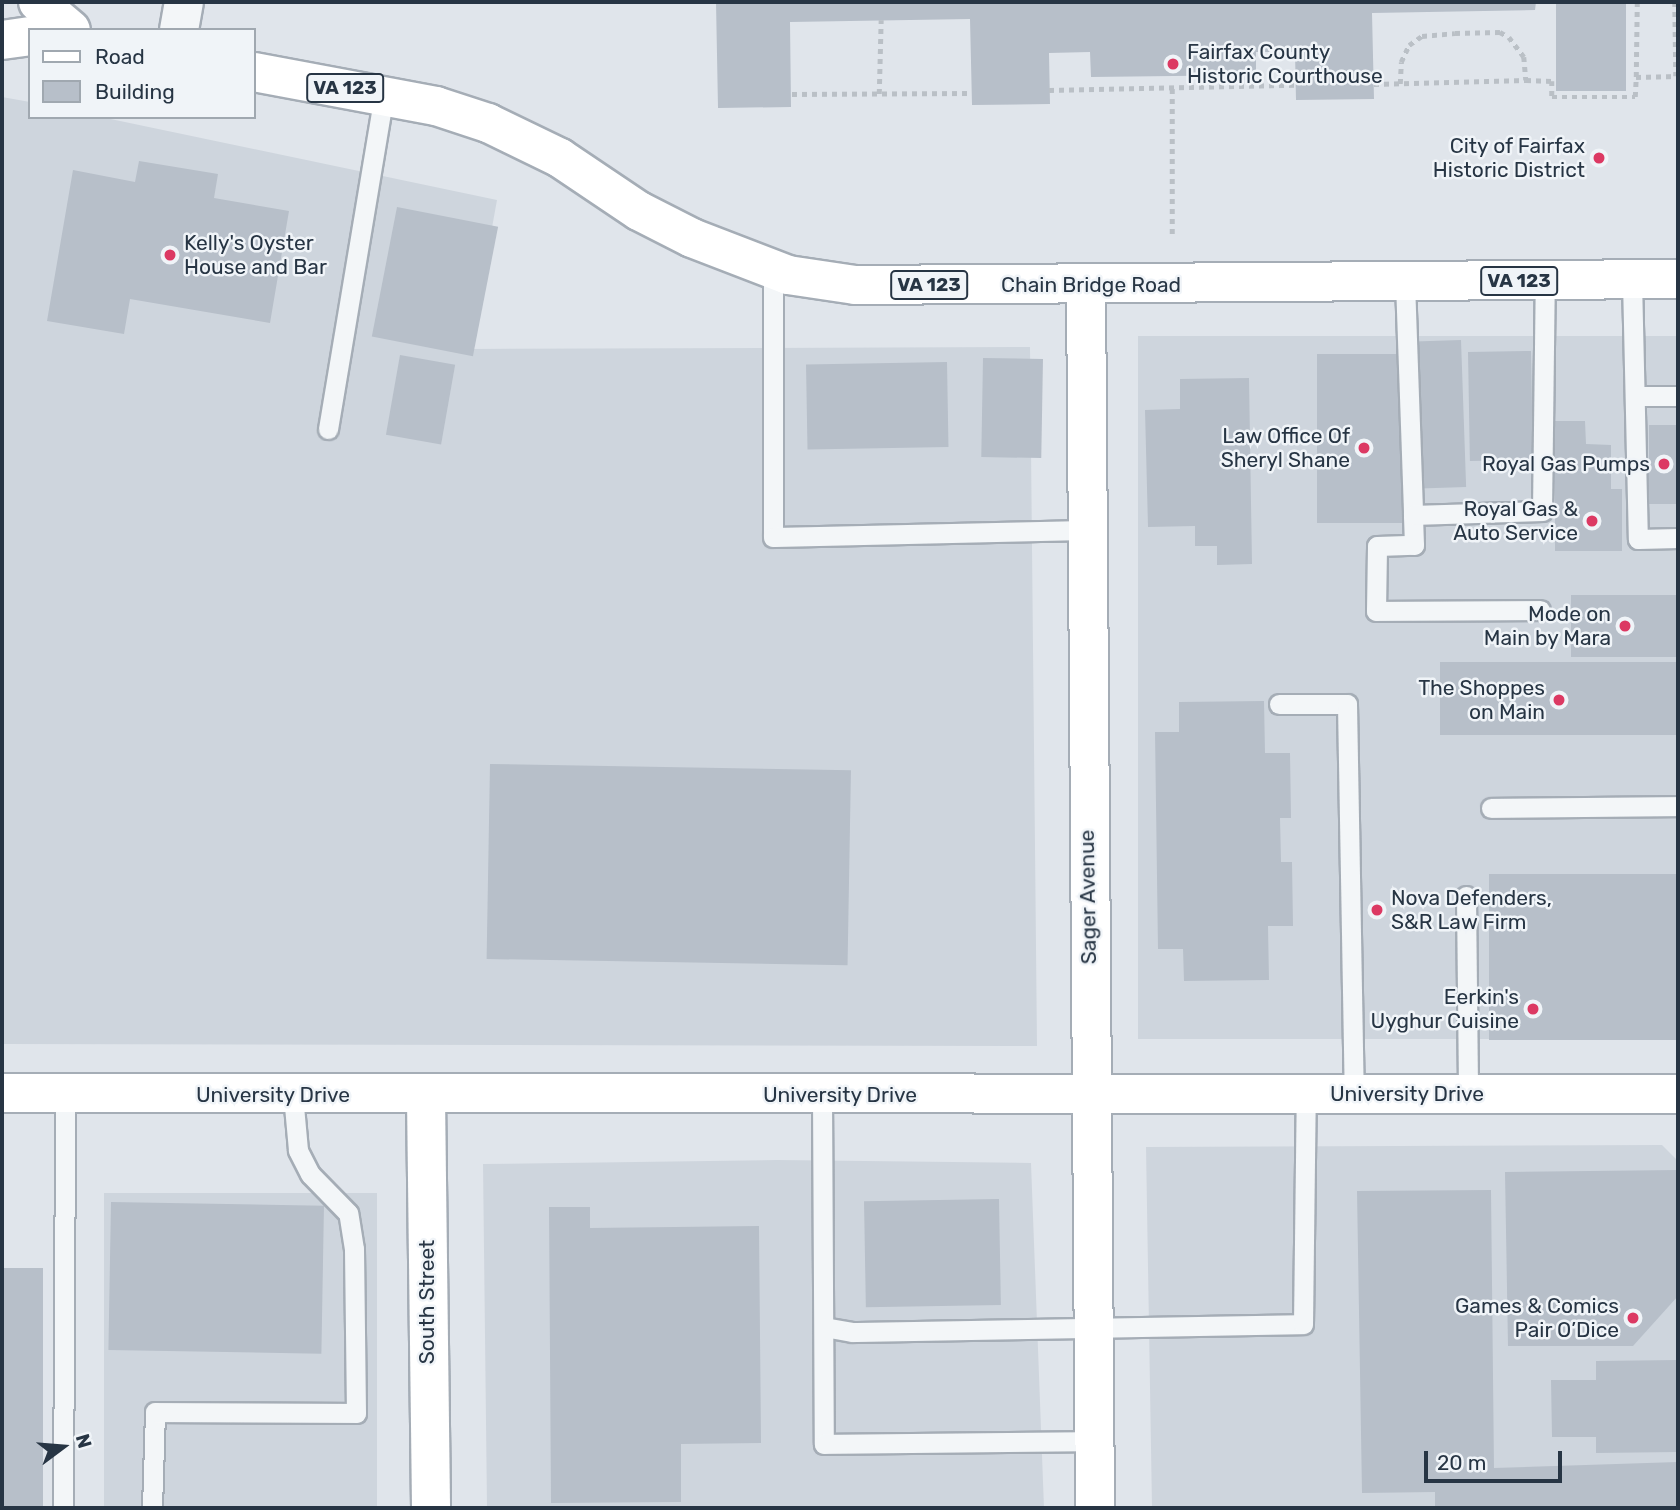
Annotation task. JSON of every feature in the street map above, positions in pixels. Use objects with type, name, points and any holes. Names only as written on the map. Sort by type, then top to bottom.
[{"type":"street","points":[[38,2],[70,28]]},
{"type":"street","points":[[72,28],[76,2]]},
{"type":"street","points":[[179,28],[184,2]]},
{"type":"street","points":[[2,40],[28,36]]},
{"type":"street","name":"Chain Bridge Road","points":[[256,72],[436,106],[511,131],[639,211],[692,238],[773,270],[855,285],[1678,279]]},
{"type":"street","name":"Sager Avenue","points":[[1086,285],[1090,1094],[1096,1508]]},
{"type":"street","name":"University Drive","points":[[2,1093],[426,1097],[1678,1094]]},
{"type":"street","name":"South Street","points":[[426,1097],[431,1508]]},
{"type":"lane","points":[[328,429],[384,96]]},
{"type":"lane","points":[[773,270],[773,537],[1086,530]]},
{"type":"lane","points":[[1413,514],[1542,511],[1545,280]]},
{"type":"lane","points":[[1632,280],[1638,539],[1678,538]]},
{"type":"lane","points":[[1405,282],[1414,545],[1377,546],[1376,611],[1540,610]]},
{"type":"lane","points":[[1635,396],[1678,396]]},
{"type":"lane","points":[[1279,704],[1347,704],[1353,1094]]},
{"type":"lane","points":[[1490,808],[1678,806]]},
{"type":"lane","points":[[1466,896],[1468,1094]]},
{"type":"lane","points":[[63,1508],[65,1094]]},
{"type":"lane","points":[[824,1326],[852,1332],[1303,1324],[1306,1094]]},
{"type":"lane","points":[[152,1508],[155,1412],[356,1413],[354,1249],[348,1213],[310,1174],[298,1150],[293,1095]]},
{"type":"lane","points":[[822,1095],[824,1444],[1095,1441]]},
{"type":"path","points":[[1374,84],[1552,81],[1552,97],[1635,97],[1637,2]]},
{"type":"path","points":[[1636,77],[1677,76],[1675,2]]},
{"type":"path","points":[[879,94],[881,20]]},
{"type":"path","points":[[1400,84],[1401,62],[1409,46],[1422,36],[1455,33],[1500,32],[1509,37],[1524,57],[1526,80]]},
{"type":"path","points":[[1049,90],[1296,85]]},
{"type":"path","points":[[1172,87],[1172,234]]},
{"type":"path","points":[[792,94],[971,93]]},
{"type":"shaded area","points":[[2,97],[28,102],[28,119],[111,119],[497,200],[470,349],[1030,347],[1037,1046],[2,1044]]},
{"type":"shaded area","points":[[1138,336],[1678,336],[1678,1039],[1138,1039]]},
{"type":"shaded area","points":[[1662,1145],[1678,1161],[1678,1508],[1152,1508],[1146,1147]]},
{"type":"shaded area","points":[[777,1160],[1031,1163],[1044,1508],[487,1508],[483,1164]]},
{"type":"shaded area","points":[[104,1193],[377,1193],[377,1508],[104,1508]]},
{"type":"building","name":"Fairfax County Historic Courthouse","points":[[716,2],[1536,2],[1535,10],[1372,13],[1374,99],[1296,100],[1295,52],[1256,52],[1256,75],[1091,77],[1090,52],[1049,53],[1050,104],[972,105],[970,19],[790,22],[791,107],[718,108]]},
{"type":"building","points":[[1556,2],[1626,2],[1626,91],[1556,91]]},
{"type":"building","name":"Kelly's Oyster House and Bar","points":[[139,161],[218,174],[214,198],[289,211],[270,323],[130,299],[124,334],[47,321],[73,170],[135,182]]},
{"type":"building","points":[[397,207],[498,227],[473,356],[372,337]]},
{"type":"building","points":[[1461,340],[1466,487],[1420,489],[1415,342]]},
{"type":"building","points":[[1531,351],[1533,460],[1470,461],[1468,352]]},
{"type":"building","points":[[1317,354],[1403,354],[1403,523],[1317,523]]},
{"type":"building","points":[[400,355],[455,365],[441,444],[386,435]]},
{"type":"building","points":[[983,358],[1043,359],[1041,458],[981,457]]},
{"type":"building","points":[[947,362],[948,447],[808,449],[806,364]]},
{"type":"building","points":[[1249,378],[1252,564],[1217,565],[1217,546],[1195,546],[1195,526],[1148,527],[1145,410],[1180,409],[1180,379]]},
{"type":"building","points":[[1555,421],[1585,421],[1586,444],[1611,445],[1611,489],[1622,489],[1622,551],[1555,551]]},
{"type":"building","name":"Royal Gas Pumps","points":[[1649,425],[1678,425],[1678,504],[1649,504]]},
{"type":"building","name":"Mode on Main by Mara","points":[[1571,595],[1678,595],[1678,657],[1571,657]]},
{"type":"building","name":"The Shoppes on Main","points":[[1440,662],[1678,662],[1678,735],[1440,735]]},
{"type":"building","points":[[1264,701],[1265,753],[1290,753],[1291,818],[1280,818],[1281,862],[1292,862],[1293,926],[1268,926],[1269,980],[1184,981],[1183,949],[1158,949],[1155,732],[1179,732],[1179,702]]},
{"type":"building","points":[[490,764],[851,770],[848,965],[487,959]]},
{"type":"building","points":[[1489,874],[1678,874],[1678,1040],[1489,1040]]},
{"type":"building","points":[[1678,1170],[1678,1296],[1633,1346],[1508,1346],[1505,1172]]},
{"type":"building","points":[[1491,1190],[1494,1468],[1678,1462],[1678,1508],[1435,1508],[1435,1492],[1362,1493],[1357,1191]]},
{"type":"building","points":[[999,1199],[1001,1305],[866,1307],[864,1201]]},
{"type":"building","points":[[111,1202],[324,1206],[321,1354],[108,1350]]},
{"type":"building","points":[[549,1207],[590,1207],[590,1228],[759,1226],[761,1443],[681,1444],[681,1502],[551,1503]]},
{"type":"building","points":[[2,1268],[43,1268],[43,1508],[2,1508]]},
{"type":"building","points":[[1678,1360],[1678,1452],[1596,1453],[1596,1437],[1552,1437],[1551,1380],[1596,1380],[1596,1361]]},
{"type":"place","name":"Fairfax County Historic Courthouse","points":[[1173,64]]},
{"type":"place","name":"City of Fairfax Historic District","points":[[1599,158]]},
{"type":"place","name":"Kelly's Oyster House and Bar","points":[[170,255]]},
{"type":"place","name":"Law Office Of Sheryl Shane","points":[[1364,448]]},
{"type":"place","name":"Royal Gas Pumps","points":[[1664,464]]},
{"type":"place","name":"Royal Gas & Auto Service","points":[[1592,521]]},
{"type":"place","name":"Mode on Main by Mara","points":[[1625,626]]},
{"type":"place","name":"The Shoppes on Main","points":[[1559,700]]},
{"type":"place","name":"Nova Defenders, S&R Law Firm","points":[[1377,910]]},
{"type":"place","name":"Eerkin's Uyghur Cuisine","points":[[1533,1009]]},
{"type":"place","name":"Games & Comics Pair O’Dice","points":[[1633,1318]]}]
